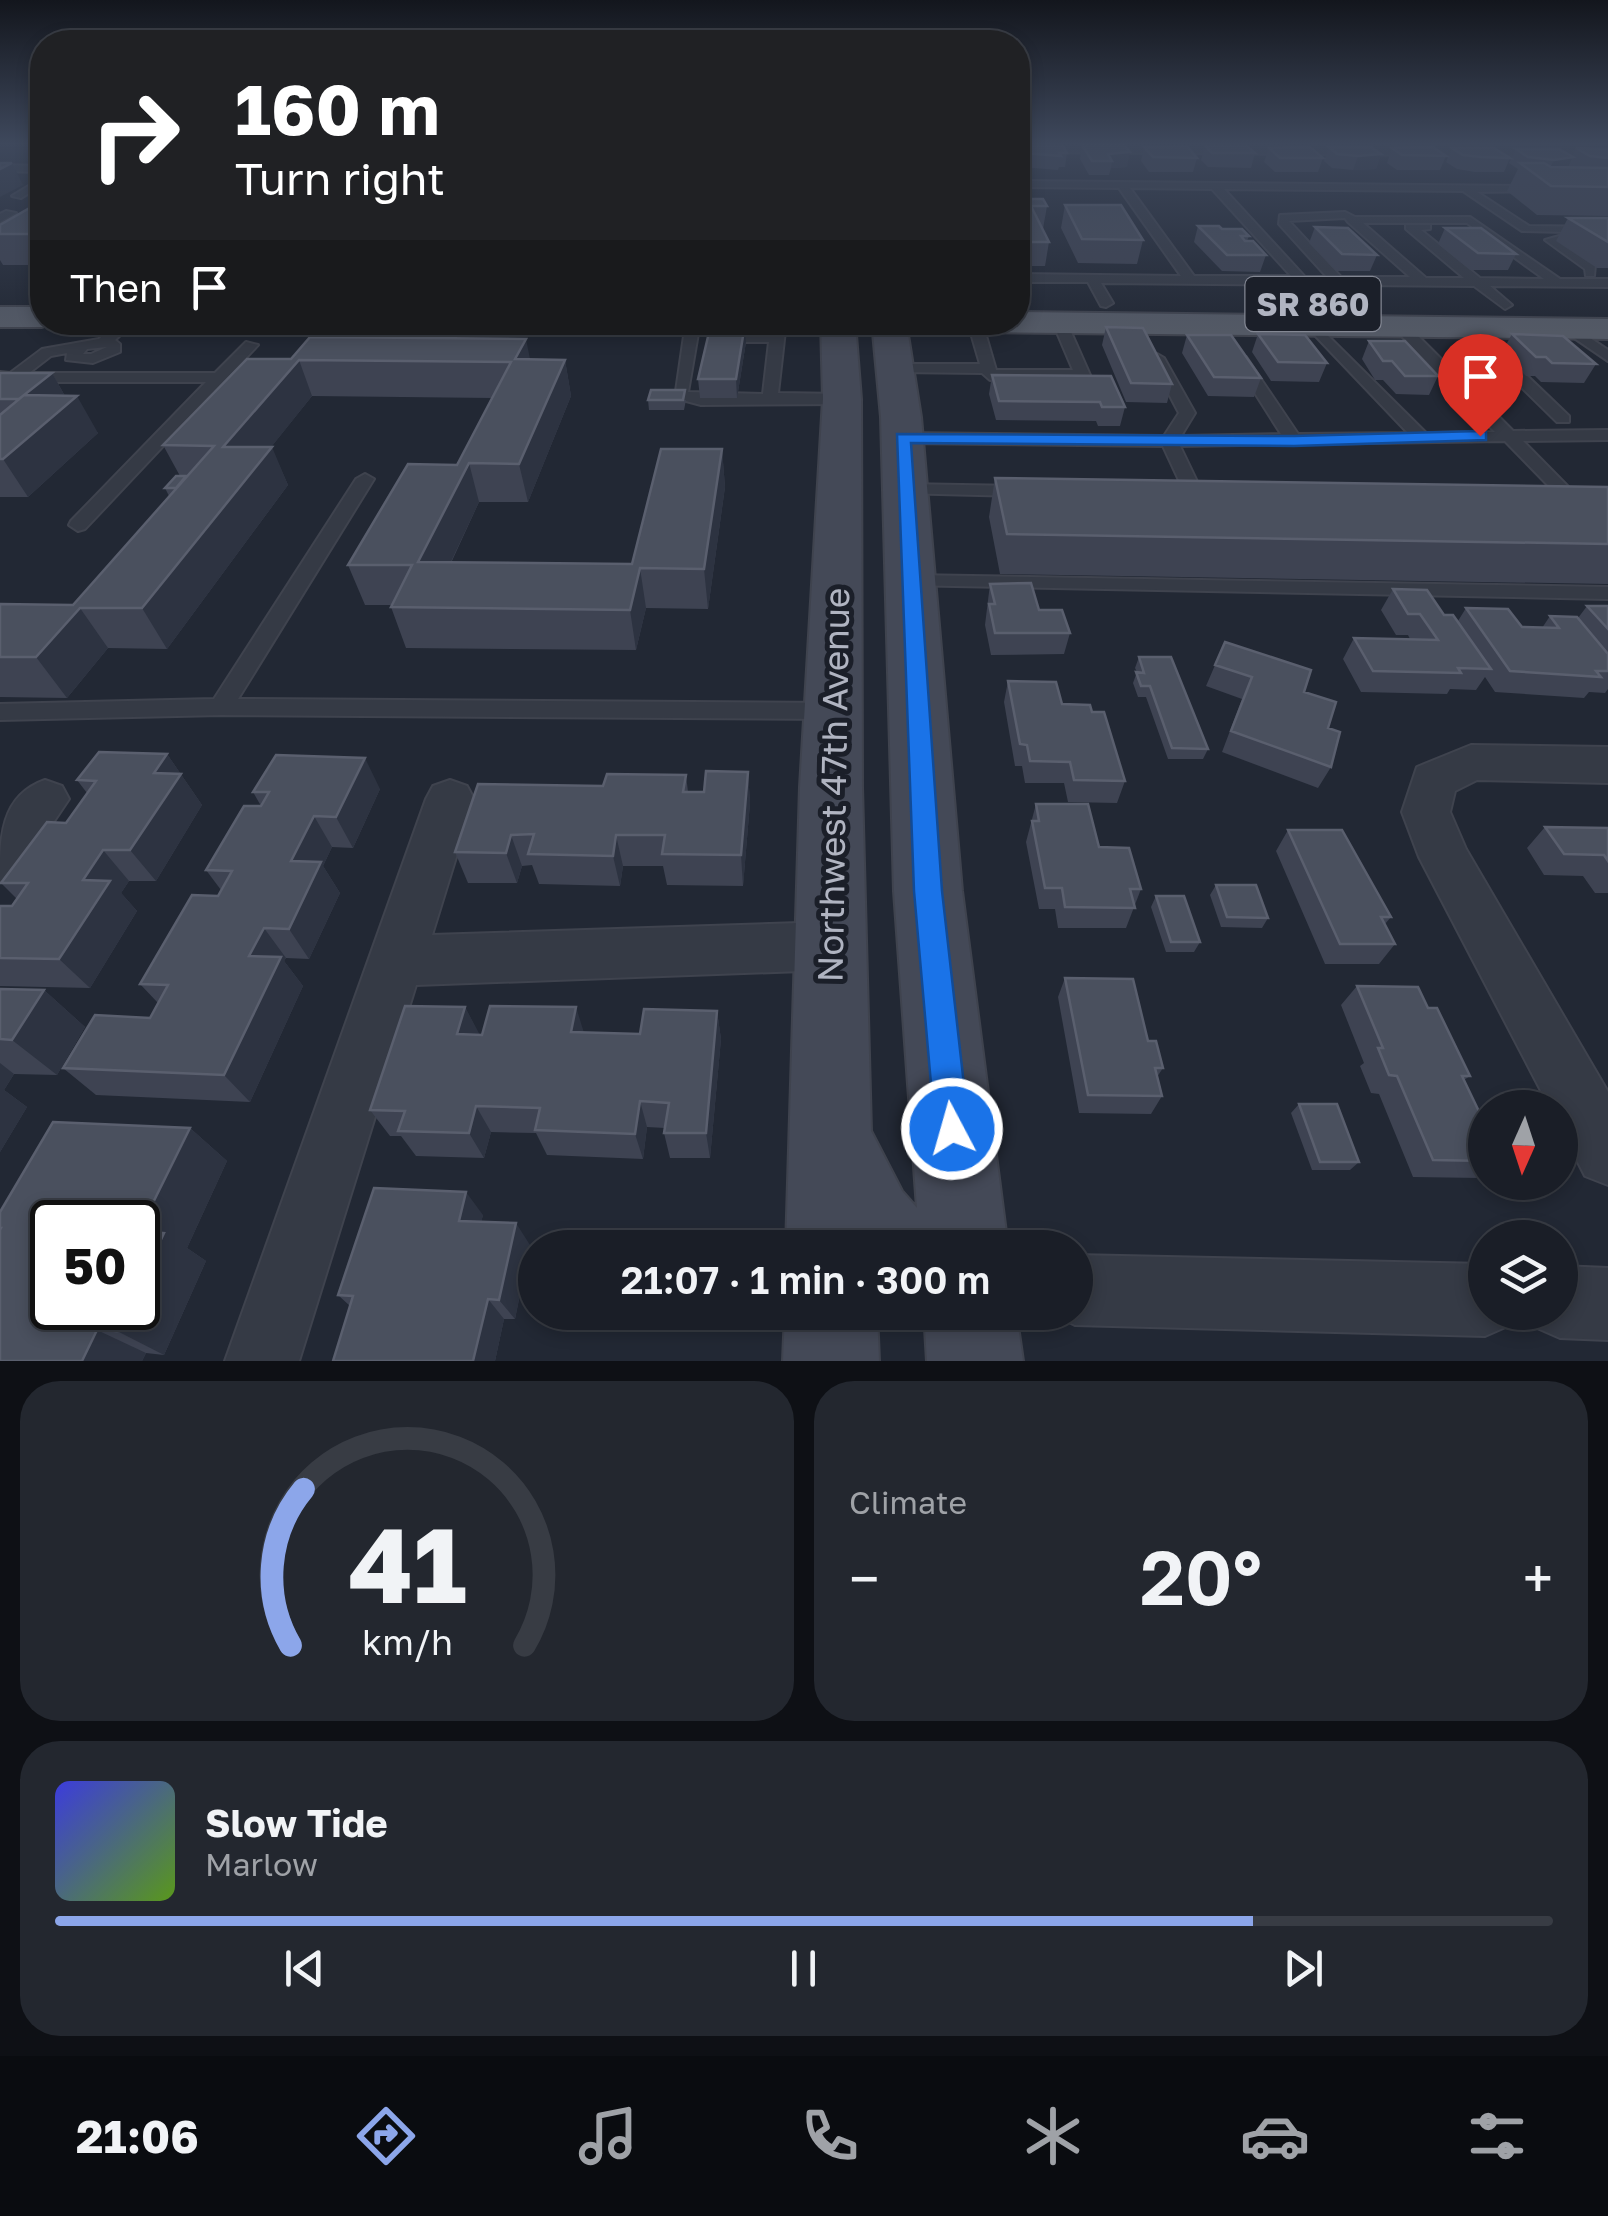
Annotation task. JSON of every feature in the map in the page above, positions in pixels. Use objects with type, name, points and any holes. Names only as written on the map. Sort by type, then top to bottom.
[{"type":"main road","name":"SR 860","points":[[1030,300],[1099,291],[1371,304],[1494,297],[1608,297]]},
{"type":"main road","points":[[0,295],[30,295]]},
{"type":"main road","points":[[1462,327],[1496,320],[1503,314],[1494,297]]},
{"type":"main road","points":[[1570,328],[1608,297]]},
{"type":"main road","points":[[0,317],[30,317]]},
{"type":"main road","name":"SR 860","points":[[1030,323],[1138,324],[1226,338],[1314,326],[1608,328]]},
{"type":"main road","name":"Northwest 47th Avenue","points":[[830,1230],[829,946],[842,399],[839,335]]},
{"type":"main road","points":[[891,335],[902,438],[928,891],[962,1230]]},
{"type":"main road","points":[[829,1132],[878,1230]]},
{"type":"main road","points":[[830,1330],[831,1361]]},
{"type":"main road","points":[[972,1330],[975,1361]]},
{"type":"street","points":[[1608,765],[1471,762],[1434,780],[1426,812],[1444,857],[1608,1153]]},
{"type":"street","points":[[0,860],[45,799]]},
{"type":"street","points":[[262,1361],[450,799]]},
{"type":"street","points":[[396,960],[829,946]]},
{"type":"street","points":[[1093,1290],[1468,1300]]},
{"type":"street","points":[[1578,1303],[1608,1304]]},
{"type":"lane","points":[[1138,207],[1190,279]]},
{"type":"lane","points":[[1234,207],[1301,280]]},
{"type":"lane","points":[[1337,207],[1422,282]]},
{"type":"lane","points":[[1493,207],[1590,272],[1608,297]]},
{"type":"lane","points":[[1371,304],[1283,222],[1284,217],[1296,214],[1470,220],[1558,283],[1608,297]]},
{"type":"lane","points":[[0,235],[8,220]]},
{"type":"lane","points":[[1480,228],[1410,227],[1494,297]]},
{"type":"lane","points":[[1526,229],[1608,231]]},
{"type":"lane","points":[[1590,272],[1591,268],[1550,240],[1608,231]]},
{"type":"lane","points":[[1030,280],[1099,291],[1190,279],[1422,282],[1494,297],[1558,283]]},
{"type":"lane","points":[[976,335],[990,374],[1082,375],[1060,324]]},
{"type":"lane","points":[[1138,324],[1187,414],[1169,441]]},
{"type":"lane","points":[[1314,326],[1422,438]]},
{"type":"lane","points":[[1401,326],[1580,510]]},
{"type":"lane","points":[[1462,327],[1562,418]]},
{"type":"lane","points":[[1570,328],[1608,358]]},
{"type":"lane","points":[[7,377],[47,352],[115,349],[113,344],[104,342],[112,335]]},
{"type":"lane","points":[[690,335],[680,394],[701,400],[842,399]]},
{"type":"lane","points":[[770,398],[777,335]]},
{"type":"lane","points":[[1226,338],[1294,441]]},
{"type":"lane","points":[[78,525],[251,345]]},
{"type":"lane","points":[[69,377],[86,353]]},
{"type":"lane","points":[[896,368],[987,369]]},
{"type":"lane","points":[[7,377],[220,378]]},
{"type":"lane","points":[[902,438],[1294,441],[1608,436]]},
{"type":"lane","points":[[1157,493],[1204,497],[1169,441]]},
{"type":"lane","points":[[221,707],[366,479]]},
{"type":"lane","points":[[905,489],[1044,492]]},
{"type":"lane","points":[[911,581],[1608,593]]},
{"type":"lane","points":[[0,712],[221,707],[833,712]]},
{"type":"building","points":[[1030,207],[1031,207],[1049,242],[1030,242]]},
{"type":"building","points":[[1066,207],[1122,207],[1143,240],[1082,239]]},
{"type":"building","points":[[30,208],[30,234],[0,234],[0,225]]},
{"type":"building","points":[[1568,218],[1608,218],[1608,242]]},
{"type":"building","points":[[1198,226],[1242,229],[1249,236],[1241,236],[1245,241],[1253,241],[1266,255],[1227,255]]},
{"type":"building","points":[[1315,227],[1348,228],[1377,255],[1342,254]]},
{"type":"building","points":[[1445,228],[1481,228],[1516,254],[1478,253]]},
{"type":"building","points":[[1106,327],[1143,328],[1172,384],[1131,383]]},
{"type":"building","points":[[1258,334],[1305,335],[1327,363],[1278,362]]},
{"type":"building","points":[[1512,334],[1563,336],[1596,364],[1552,363],[1546,357],[1536,357]]},
{"type":"building","points":[[708,335],[743,335],[736,379],[698,379]]},
{"type":"building","points":[[1187,335],[1231,335],[1261,378],[1214,377]]},
{"type":"building","points":[[310,337],[526,339],[515,359],[565,360],[519,464],[469,463],[418,562],[632,564],[661,449],[722,449],[704,569],[640,568],[630,610],[391,607],[412,565],[348,565],[408,464],[457,465],[511,362],[299,360],[223,447],[272,447],[142,608],[80,608],[36,657],[0,657],[0,604],[73,605],[214,446],[163,445],[247,359],[291,359]]},
{"type":"building","points":[[1369,341],[1405,341],[1438,376],[1405,376],[1392,361],[1383,361]]},
{"type":"building","points":[[0,373],[52,373],[19,399],[0,399]]},
{"type":"building","points":[[992,375],[1111,376],[1125,407],[1102,407],[1100,402],[999,401]]},
{"type":"building","points":[[651,390],[685,390],[683,400],[648,400]]},
{"type":"building","points":[[24,395],[77,396],[0,459],[0,415]]},
{"type":"building","points":[[176,476],[186,476],[176,488],[165,488]]},
{"type":"building","points":[[995,478],[1608,487],[1608,544],[1007,534]]},
{"type":"building","points":[[1031,583],[1039,610],[1062,610],[1070,633],[995,633],[989,604],[995,604],[990,584]]},
{"type":"building","points":[[1393,589],[1427,590],[1444,615],[1453,615],[1491,669],[1458,668],[1461,673],[1373,671],[1354,638],[1438,640],[1420,614],[1408,614]]},
{"type":"building","points":[[1587,606],[1608,606],[1608,629]]},
{"type":"building","points":[[1466,608],[1508,609],[1522,627],[1559,628],[1550,616],[1577,617],[1608,654],[1608,671],[1596,671],[1601,677],[1510,671]]},
{"type":"building","points":[[1225,642],[1311,670],[1304,692],[1336,702],[1328,728],[1340,732],[1331,767],[1231,731],[1252,677],[1215,665]]},
{"type":"building","points":[[1139,657],[1171,657],[1208,749],[1172,748],[1150,686],[1141,686],[1136,672],[1144,673]]},
{"type":"building","points":[[1008,681],[1056,682],[1062,704],[1090,705],[1092,712],[1104,712],[1125,781],[1074,780],[1070,762],[1030,761],[1027,745],[1020,744]]},
{"type":"building","points":[[99,752],[167,754],[154,773],[181,774],[130,850],[103,850],[83,880],[110,881],[59,959],[0,958],[0,906],[12,906],[28,883],[1,883],[47,822],[66,823],[96,781],[77,780]]},
{"type":"building","points":[[276,755],[365,758],[336,817],[314,816],[291,861],[321,862],[289,929],[264,928],[249,956],[281,957],[224,1075],[63,1068],[95,1015],[150,1018],[168,985],[140,984],[192,895],[218,896],[232,871],[206,870],[244,806],[261,806],[269,792],[253,792]]},
{"type":"building","points":[[706,771],[748,772],[741,855],[662,854],[665,835],[616,835],[613,856],[528,854],[534,834],[511,835],[506,853],[455,852],[478,784],[603,786],[607,774],[686,775],[683,792],[704,792]]},
{"type":"building","points":[[1036,804],[1088,804],[1099,847],[1129,848],[1141,889],[1130,889],[1135,908],[1065,907],[1062,888],[1045,888],[1032,821],[1039,821]]},
{"type":"building","points":[[1545,827],[1608,828],[1608,861],[1604,855],[1564,854]]},
{"type":"building","points":[[1288,830],[1342,830],[1391,917],[1381,917],[1395,944],[1340,944]]},
{"type":"building","points":[[1216,885],[1256,885],[1268,918],[1227,917]]},
{"type":"building","points":[[1156,896],[1184,896],[1200,942],[1171,942]]},
{"type":"building","points":[[1065,978],[1133,979],[1148,1041],[1156,1041],[1163,1068],[1155,1068],[1162,1096],[1088,1095]]},
{"type":"building","points":[[1357,986],[1418,987],[1428,1008],[1437,1008],[1470,1076],[1462,1076],[1469,1090],[1468,1161],[1433,1160],[1397,1076],[1389,1075],[1378,1048],[1383,1048]]},
{"type":"building","points":[[0,989],[44,990],[12,1040],[0,1039]]},
{"type":"building","points":[[405,1006],[465,1007],[457,1034],[482,1035],[490,1006],[576,1007],[571,1032],[640,1034],[644,1009],[717,1011],[706,1133],[664,1133],[669,1103],[640,1101],[635,1134],[535,1130],[540,1108],[476,1106],[469,1133],[398,1131],[405,1111],[370,1110]]},
{"type":"building","points":[[1299,1104],[1337,1104],[1359,1162],[1320,1162]]},
{"type":"building","points":[[53,1122],[190,1128],[154,1200],[30,1200],[30,1330],[97,1330],[82,1361],[0,1361],[0,1212]]},
{"type":"building","points":[[374,1188],[466,1192],[459,1221],[516,1223],[499,1300],[488,1299],[473,1361],[333,1361],[353,1296],[338,1295]]},
{"type":"route","points":[[952,1129],[928,891],[902,438],[1294,441],[1480,436]]}]
